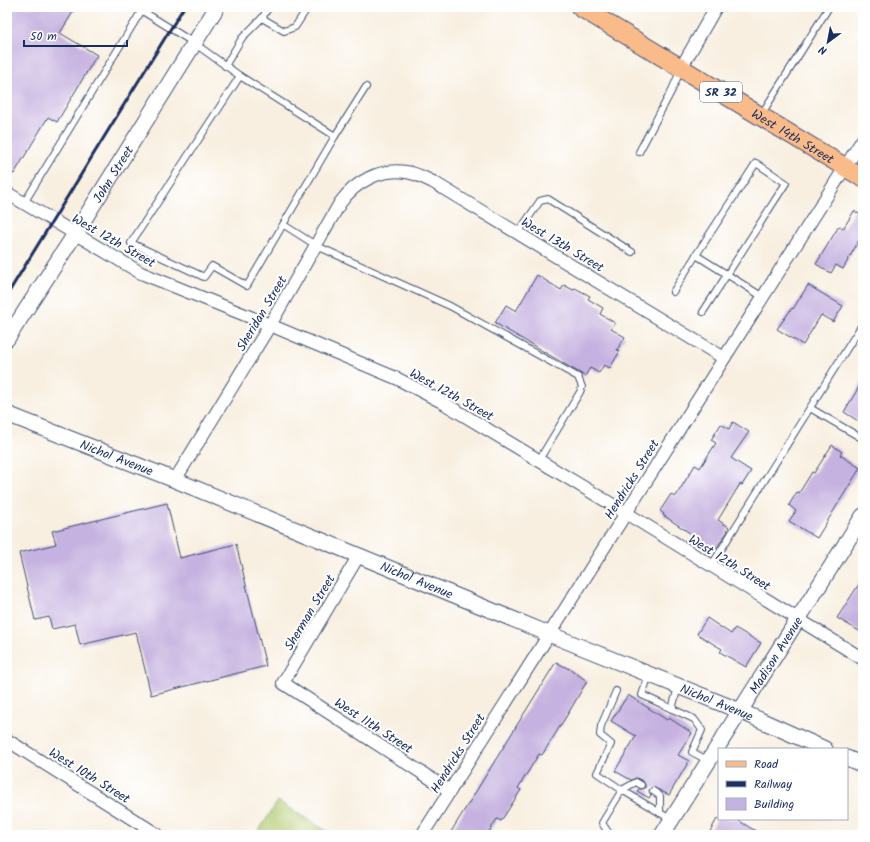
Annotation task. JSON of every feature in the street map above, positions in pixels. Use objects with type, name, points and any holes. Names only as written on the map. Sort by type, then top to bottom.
[{"type":"main road","name":"West 14th Street","points":[[589,9],[681,68],[863,178]]},
{"type":"street","name":"John Street","points":[[7,339],[75,234],[217,7]]},
{"type":"street","points":[[681,68],[716,7]]},
{"type":"street","name":"Hendricks Street","points":[[422,835],[863,139]]},
{"type":"street","name":"West 13th Street","points":[[382,173],[406,172],[418,175],[433,182],[724,358]]},
{"type":"street","name":"Sheridan Street","points":[[175,480],[270,325],[344,198],[366,179],[382,173]]},
{"type":"street","name":"West 12th Street","points":[[7,194],[141,273],[396,378],[442,402],[626,513],[863,660]]},
{"type":"street","name":"Nichol Avenue","points":[[7,414],[175,480],[359,555],[740,711],[823,748]]},
{"type":"street","name":"Madison Avenue","points":[[662,835],[666,816],[709,761],[863,516]]},
{"type":"street","name":"Sherman Street","points":[[283,683],[359,555]]},
{"type":"street","name":"West 11th Street","points":[[283,683],[450,791]]},
{"type":"street","name":"West 10th Street","points":[[7,740],[158,835]]},
{"type":"street","points":[[848,758],[863,765]]},
{"type":"lane","points":[[225,66],[242,38],[262,18],[269,7]]},
{"type":"lane","points":[[262,18],[284,31],[295,27],[308,7]]},
{"type":"lane","points":[[760,116],[829,7]]},
{"type":"lane","points":[[24,203],[139,9],[194,43],[240,76],[335,136]]},
{"type":"lane","points":[[639,152],[672,90],[681,68]]},
{"type":"lane","points":[[240,76],[131,244],[204,277],[212,266],[246,286],[284,225],[335,136],[366,87]]},
{"type":"lane","points":[[673,292],[756,163],[786,183],[703,312]]},
{"type":"lane","points":[[518,233],[540,201],[548,199],[632,252]]},
{"type":"lane","points":[[284,225],[317,246],[450,306],[578,377],[582,387],[580,392],[538,460]]},
{"type":"lane","points":[[696,255],[763,297]]},
{"type":"lane","points":[[711,566],[863,323]]},
{"type":"lane","points":[[810,408],[863,439]]},
{"type":"lane","points":[[649,675],[642,695],[694,719],[702,730],[692,752],[709,761]]},
{"type":"lane","points":[[672,709],[678,686]]},
{"type":"lane","points":[[616,691],[600,726],[600,735],[611,744],[596,773],[666,816]]},
{"type":"lane","points":[[610,835],[602,822],[622,790],[636,782],[641,785]]},
{"type":"lane","points":[[653,792],[660,796],[666,816]]},
{"type":"green space","points":[[278,801],[333,835],[256,835]]},
{"type":"building","points":[[7,7],[76,7],[60,33],[97,55],[57,122],[48,117],[14,174],[7,169]]},
{"type":"building","points":[[854,211],[863,216],[863,233],[843,269],[836,265],[831,273],[816,264],[839,226],[843,229]]},
{"type":"building","points":[[537,275],[561,290],[564,285],[573,290],[575,288],[590,296],[588,299],[603,308],[600,314],[615,323],[611,329],[625,337],[617,350],[620,351],[610,368],[604,365],[599,373],[590,368],[585,376],[495,323],[506,305],[516,311]]},
{"type":"building","points":[[808,285],[843,306],[833,322],[821,315],[803,345],[777,329],[792,308],[793,309]]},
{"type":"building","points":[[863,380],[863,424],[844,412]]},
{"type":"building","points":[[733,422],[749,432],[731,458],[751,471],[742,485],[740,484],[718,520],[729,527],[727,530],[728,531],[715,550],[663,515],[664,514],[660,511],[671,494],[675,497],[676,496],[695,465],[700,468],[716,443],[711,440],[721,424],[729,429]]},
{"type":"building","points":[[832,445],[842,452],[840,455],[860,468],[817,538],[789,521],[796,511],[789,505],[797,492],[799,493],[812,472],[814,473]]},
{"type":"building","points":[[167,503],[180,558],[236,544],[266,666],[151,695],[136,632],[80,645],[75,624],[52,629],[49,617],[35,620],[19,553],[56,544],[52,531]]},
{"type":"building","points":[[863,578],[863,624],[859,631],[837,618]]},
{"type":"building","points":[[707,618],[731,634],[735,628],[761,643],[746,667],[720,652],[722,649],[697,634]]},
{"type":"building","points":[[556,662],[569,668],[587,681],[542,755],[539,754],[518,788],[521,790],[501,821],[497,819],[487,835],[449,835]]},
{"type":"building","points":[[628,695],[667,720],[669,718],[692,733],[678,755],[689,761],[669,795],[653,787],[649,790],[651,795],[649,798],[637,791],[645,788],[643,781],[636,778],[631,780],[615,771],[636,736],[611,721]]},
{"type":"building","points":[[718,819],[738,820],[762,835],[708,835]]},
{"type":"railway","points":[[7,295],[184,7]]}]
